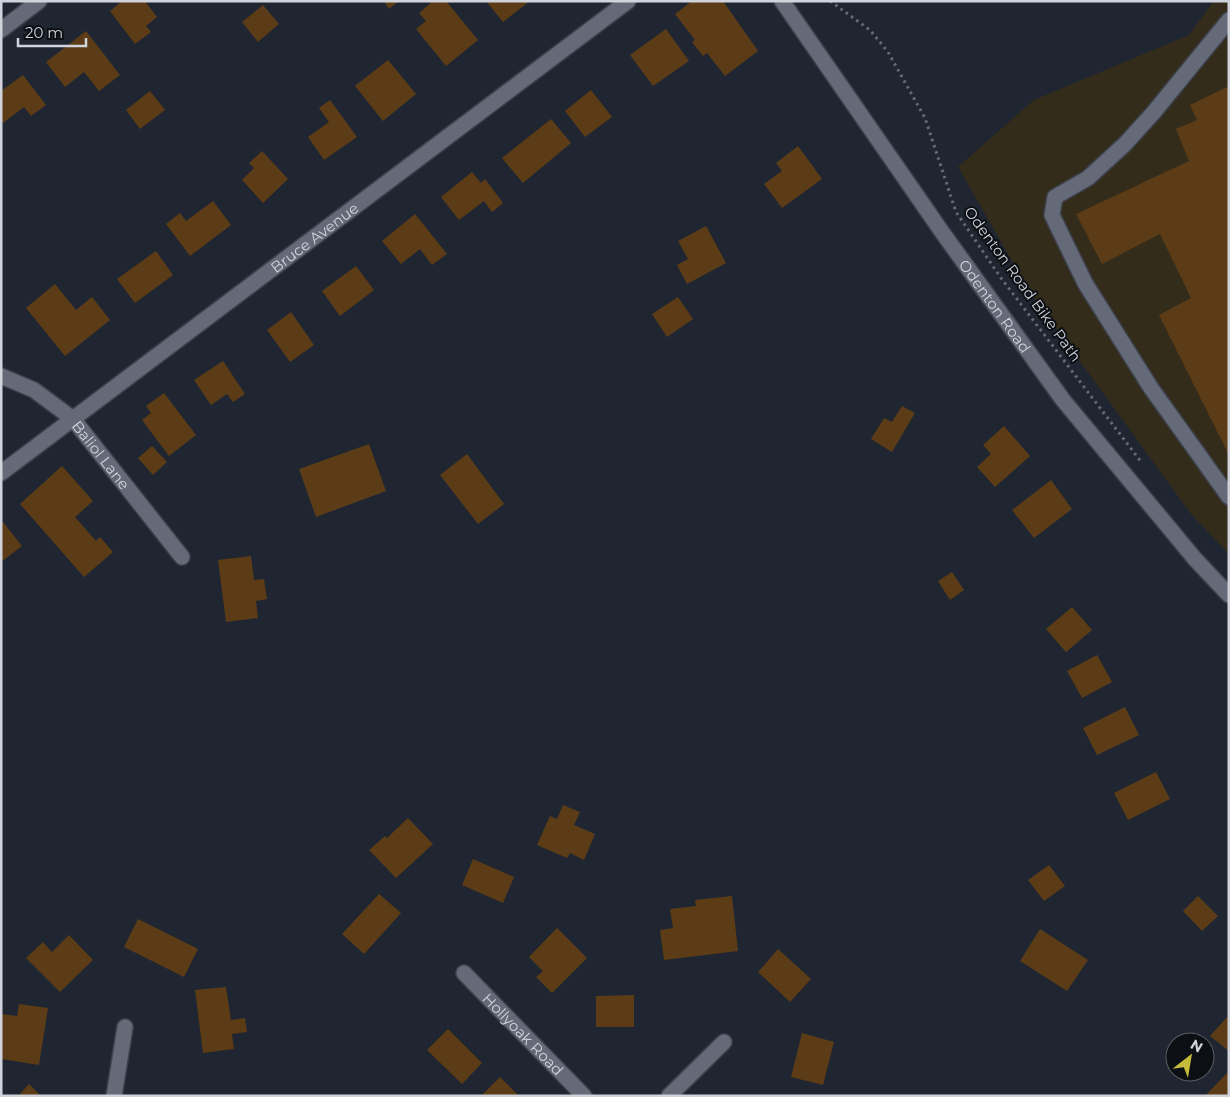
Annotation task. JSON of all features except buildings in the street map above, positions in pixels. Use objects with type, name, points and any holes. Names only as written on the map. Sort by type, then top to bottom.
[{"type":"street","points":[[1,30],[39,1]]},
{"type":"street","name":"Bruce Avenue","points":[[1,472],[73,420],[628,1]]},
{"type":"street","name":"Odenton Road","points":[[782,1],[942,232],[1064,400],[1195,559],[1229,595]]},
{"type":"street","points":[[1229,20],[1154,112],[1125,144],[1088,178],[1055,198],[1052,215],[1085,283],[1151,388],[1229,497]]},
{"type":"street","name":"Baliol Lane","points":[[1,376],[34,390],[73,420],[182,557]]},
{"type":"street","name":"Hollyoak Road","points":[[464,973],[584,1096]]},
{"type":"street","points":[[114,1096],[124,1026]]},
{"type":"street","points":[[669,1096],[724,1042]]},
{"type":"path","name":"Odenton Road Bike Path","points":[[830,1],[870,30],[888,52],[925,118],[956,212],[1001,278],[1147,469]]},
{"type":"shaded area","points":[[1214,1],[1229,1],[1229,554],[1191,514],[1031,294],[958,167],[1034,100],[1189,35]]}]
